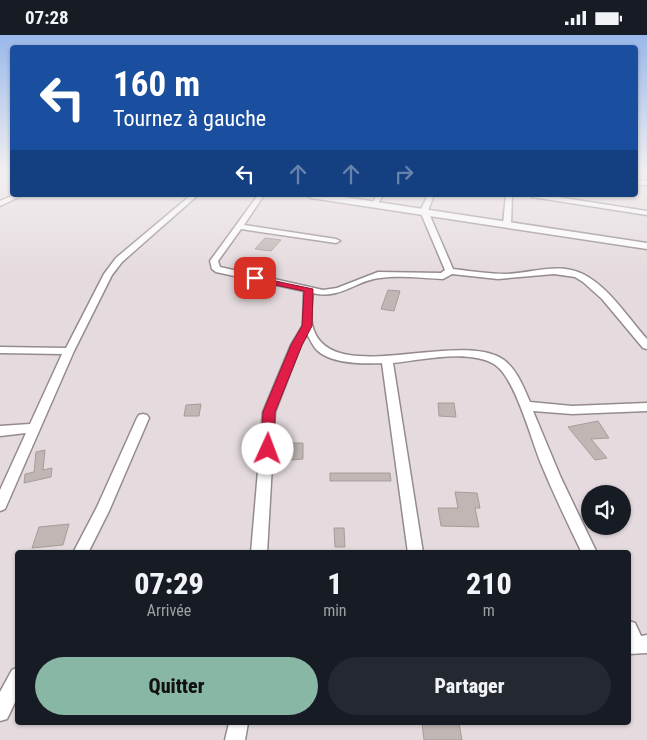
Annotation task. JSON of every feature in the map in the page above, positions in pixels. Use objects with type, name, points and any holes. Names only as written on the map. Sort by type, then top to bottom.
[{"type":"street","points":[[0,505],[69,351],[114,267],[183,206]]},
{"type":"street","points":[[253,206],[214,261],[216,269],[331,292],[370,277],[406,274],[443,275],[450,271],[507,276],[556,271],[578,275],[600,293],[647,346]]},
{"type":"street","points":[[403,206],[645,247]]},
{"type":"street","points":[[426,206],[424,211],[450,271]]},
{"type":"street","points":[[507,224],[508,206]]},
{"type":"street","points":[[602,206],[647,213]]},
{"type":"street","points":[[238,226],[336,241]]},
{"type":"street","points":[[259,550],[269,412],[296,345],[307,326],[309,289]]},
{"type":"street","points":[[307,326],[316,345],[322,351],[351,361],[471,353],[498,361],[507,371],[525,406],[543,453],[589,550]]},
{"type":"street","points":[[0,350],[69,351]]},
{"type":"street","points":[[387,358],[416,550]]},
{"type":"street","points":[[525,406],[572,409],[647,407]]},
{"type":"street","points":[[82,550],[102,511],[143,418]]},
{"type":"street","points":[[0,431],[34,428]]},
{"type":"street","points":[[0,712],[15,682]]},
{"type":"street","points":[[235,740],[239,725]]},
{"type":"building","points":[[265,238],[281,240],[271,251],[255,249]]},
{"type":"building","points":[[388,290],[400,291],[394,311],[381,309]]},
{"type":"building","points":[[438,403],[454,403],[456,417],[439,416]]},
{"type":"building","points":[[201,404],[199,416],[184,416],[186,405]]},
{"type":"building","points":[[598,421],[609,438],[591,439],[607,458],[595,460],[568,427]]},
{"type":"building","points":[[290,443],[303,443],[303,459],[290,460]]},
{"type":"building","points":[[45,450],[43,470],[52,468],[51,477],[24,483],[25,474],[34,472],[36,452]]},
{"type":"building","points":[[330,473],[390,473],[391,481],[330,481]]},
{"type":"building","points":[[455,492],[477,493],[480,508],[475,508],[479,527],[441,526],[438,508],[458,508]]},
{"type":"building","points":[[69,524],[63,545],[32,548],[39,527]]},
{"type":"building","points":[[334,528],[344,528],[345,547],[335,547]]},
{"type":"building","points":[[422,725],[459,725],[462,740],[424,740]]},
{"type":"route","points":[[255,278],[309,289],[307,326],[296,345],[269,412],[268,449]]}]
